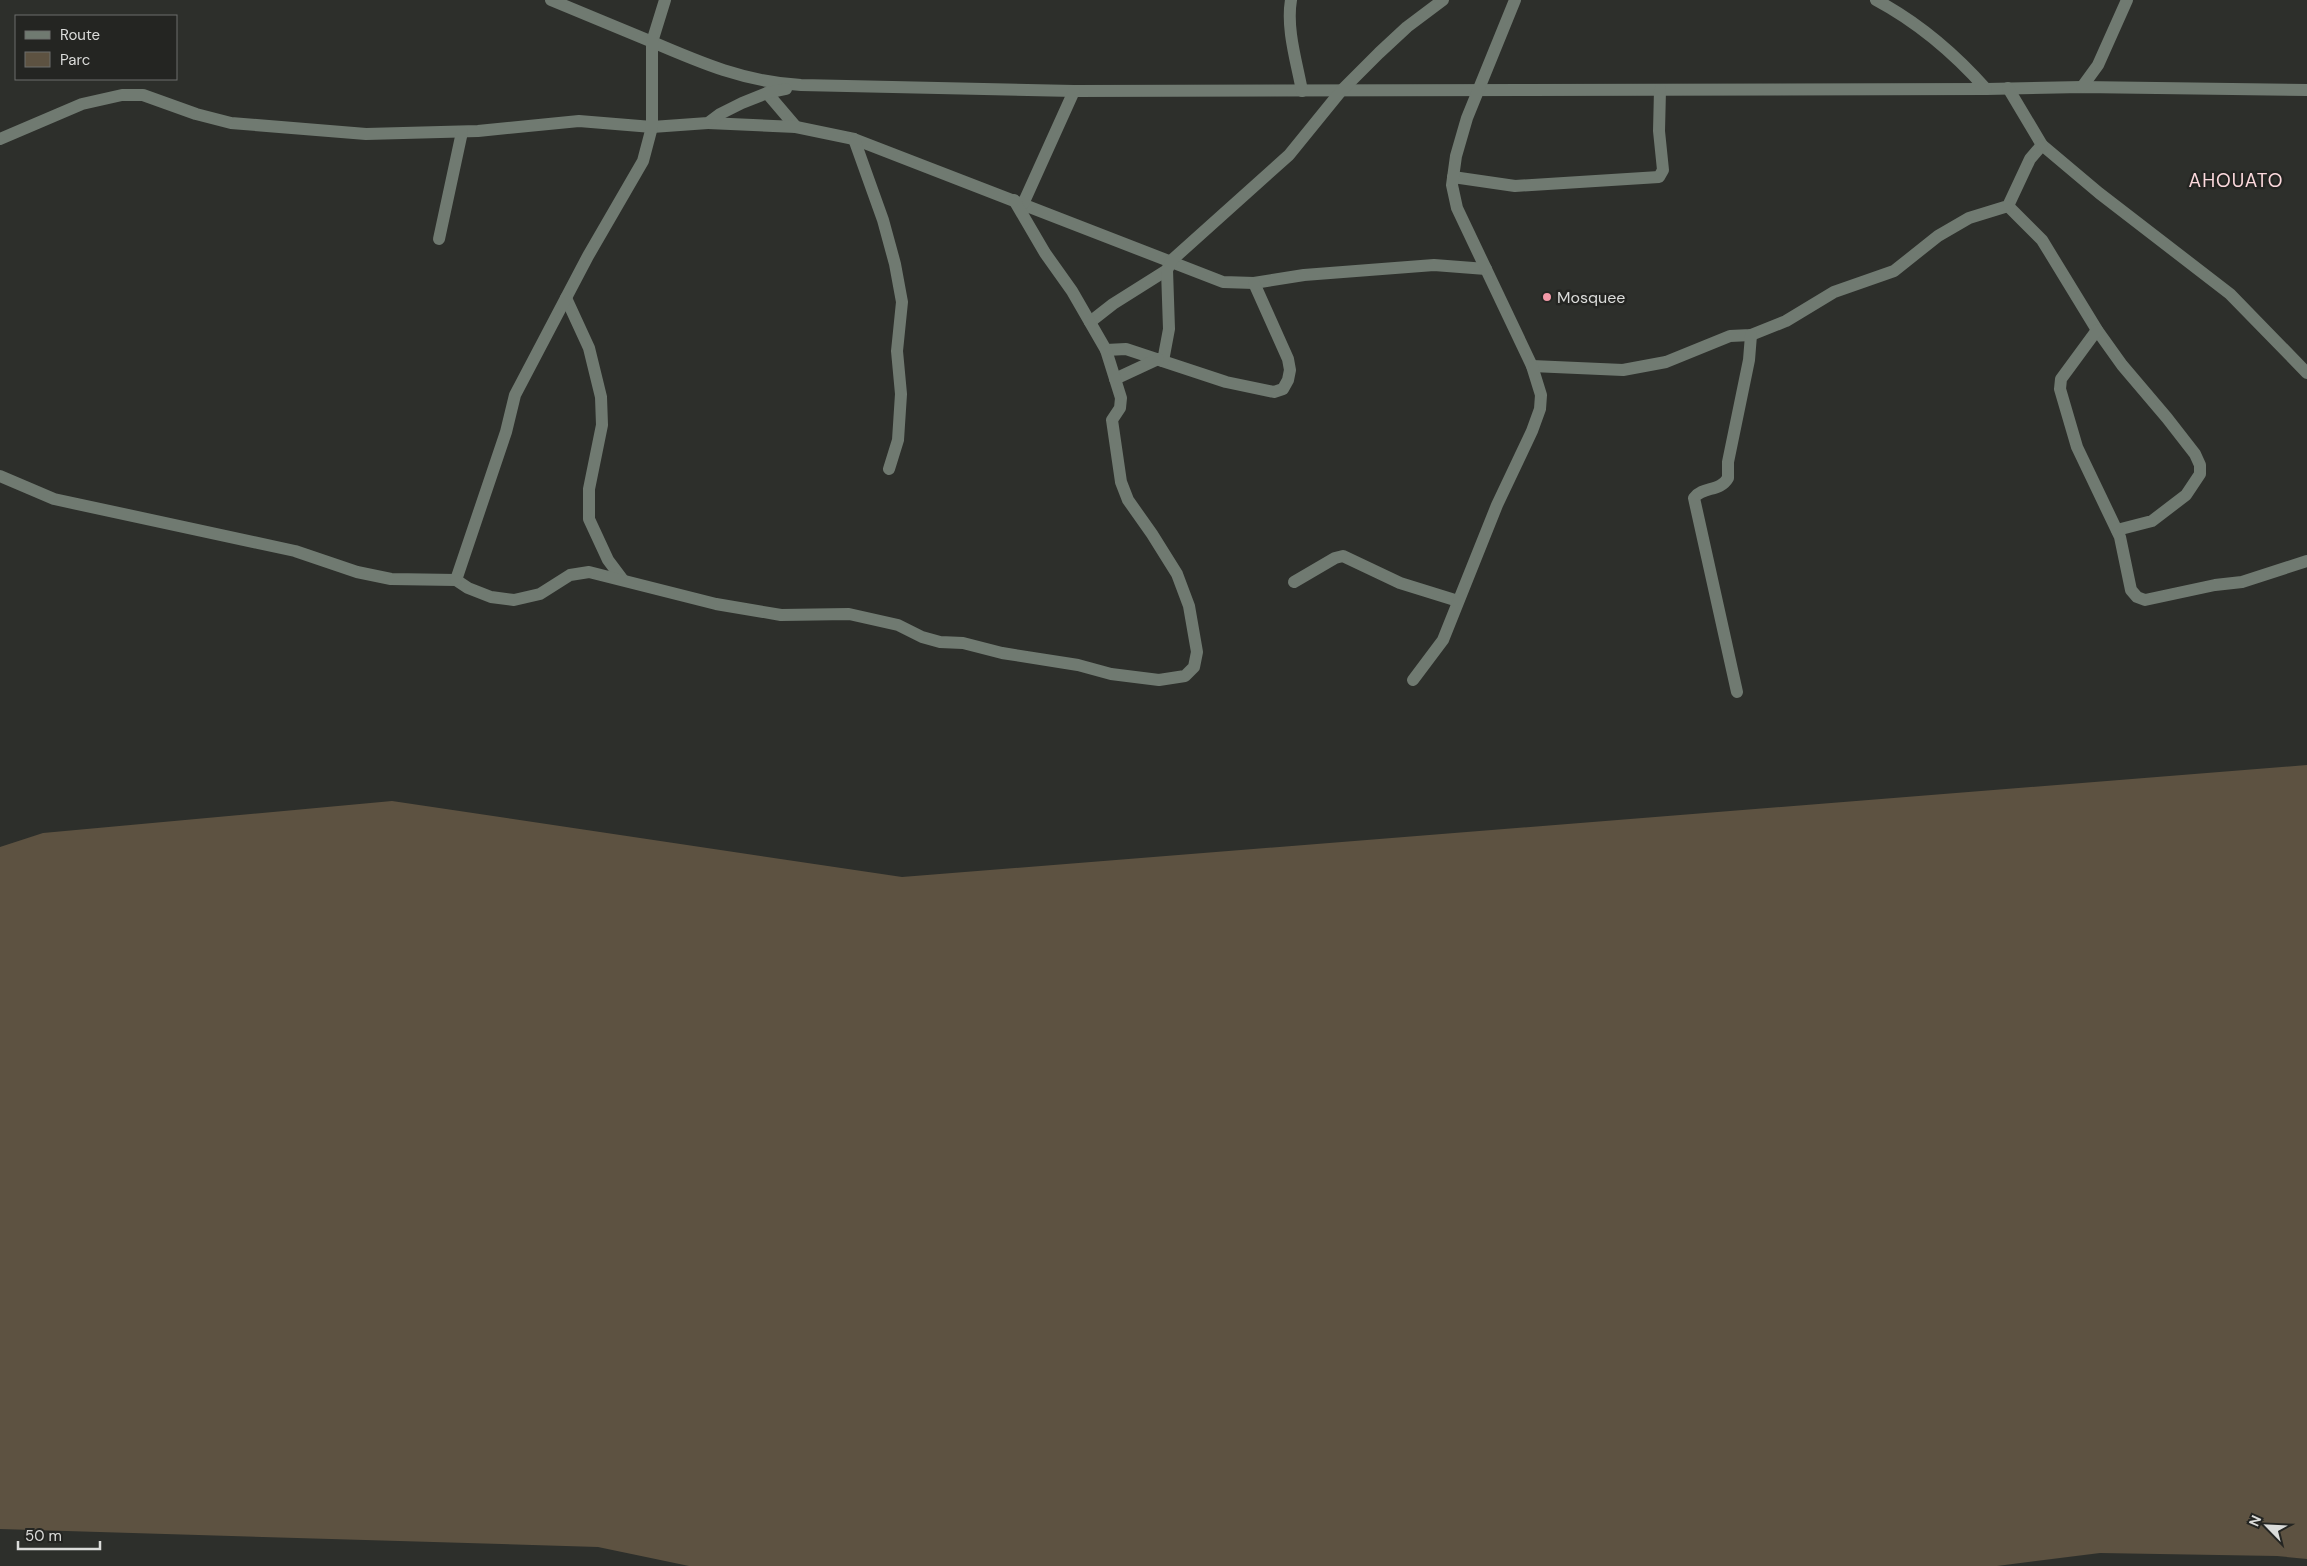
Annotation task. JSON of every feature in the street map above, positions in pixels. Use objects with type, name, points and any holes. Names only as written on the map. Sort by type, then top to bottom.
[{"type":"street","points":[[551,0],[688,59],[733,74],[772,84],[1074,91],[1986,89],[2082,87],[2307,90]]},
{"type":"street","points":[[456,580],[506,432],[515,395],[588,256],[643,161],[652,127],[652,42],[665,0]]},
{"type":"street","points":[[1291,0],[1289,9],[1302,91]]},
{"type":"street","points":[[1090,322],[1170,265],[1289,156],[1341,91],[1407,27],[1443,0]]},
{"type":"street","points":[[1413,680],[1442,640],[1540,408],[1541,395],[1532,366],[1456,208],[1452,185],[1456,156],[1467,118],[1515,0]]},
{"type":"street","points":[[1876,0],[1936,39],[1962,62],[1986,89]]},
{"type":"street","points":[[2082,87],[2098,64],[2127,0]]},
{"type":"street","points":[[708,123],[720,114],[767,93],[801,85]]},
{"type":"street","points":[[2008,88],[2042,145],[2099,193],[2230,294],[2307,373]]},
{"type":"street","points":[[1453,177],[1515,186],[1659,177],[1663,170],[1659,131],[1660,90]]},
{"type":"street","points":[[1018,202],[1074,91]]},
{"type":"street","points":[[767,93],[796,127]]},
{"type":"street","points":[[0,139],[82,104],[122,94],[143,95],[196,114],[231,123],[366,134],[462,132],[579,121],[652,127],[708,123],[796,127],[854,139],[1018,202],[1170,265],[1223,282],[1254,283],[1304,276],[1434,266],[1486,269]]},
{"type":"street","points":[[439,240],[462,132]]},
{"type":"street","points":[[854,139],[883,220],[895,264],[902,302],[897,351],[901,394],[898,440],[889,468]]},
{"type":"street","points":[[1532,366],[1622,370],[1666,362],[1730,336],[1751,335],[1786,321],[1834,292],[1894,271],[1938,236],[1969,218],[2008,206],[2030,158],[2042,145]]},
{"type":"street","points":[[0,476],[54,499],[295,550],[357,572],[391,578],[456,580],[468,588],[491,597],[514,600],[540,594],[570,575],[589,572],[716,604],[781,615],[849,614],[898,625],[922,637],[940,642],[963,643],[1002,653],[1134,678],[1159,680],[1185,676],[1194,667],[1197,652],[1189,606],[1177,574],[1128,500],[1121,482],[1112,420],[1121,404],[1122,398],[1106,350],[1072,291],[1044,253],[1018,202]]},
{"type":"street","points":[[2008,206],[2042,240],[2097,330],[2122,365],[2195,454],[2200,465],[2200,474],[2186,495],[2152,521],[2117,530]]},
{"type":"street","points":[[1161,360],[1169,329],[1170,265]]},
{"type":"street","points":[[1106,350],[1126,349],[1226,382],[1274,392],[1283,388],[1288,380],[1290,370],[1288,359],[1254,283]]},
{"type":"street","points":[[566,298],[588,348],[601,397],[602,425],[589,489],[589,519],[608,560],[623,580]]},
{"type":"street","points":[[2097,330],[2061,379],[2060,389],[2077,447],[2117,530],[2131,590],[2137,597],[2145,600],[2214,585],[2242,582],[2307,561]]},
{"type":"street","points":[[1737,692],[1694,498],[1701,492],[1720,487],[1728,478],[1728,462],[1748,360],[1751,335]]},
{"type":"street","points":[[1115,379],[1161,360]]},
{"type":"street","points":[[1294,582],[1335,558],[1342,556],[1400,582],[1458,600]]},
{"type":"green space","points":[[2307,765],[2307,1559],[2277,1556],[2100,1553],[1997,1566],[689,1566],[598,1547],[0,1529],[0,847],[43,833],[392,801],[902,877]]},
{"type":"place","name":"Mosquee","points":[[1547,297]]},
{"type":"district","name":"AHOUATO","points":[[2236,180]]}]
